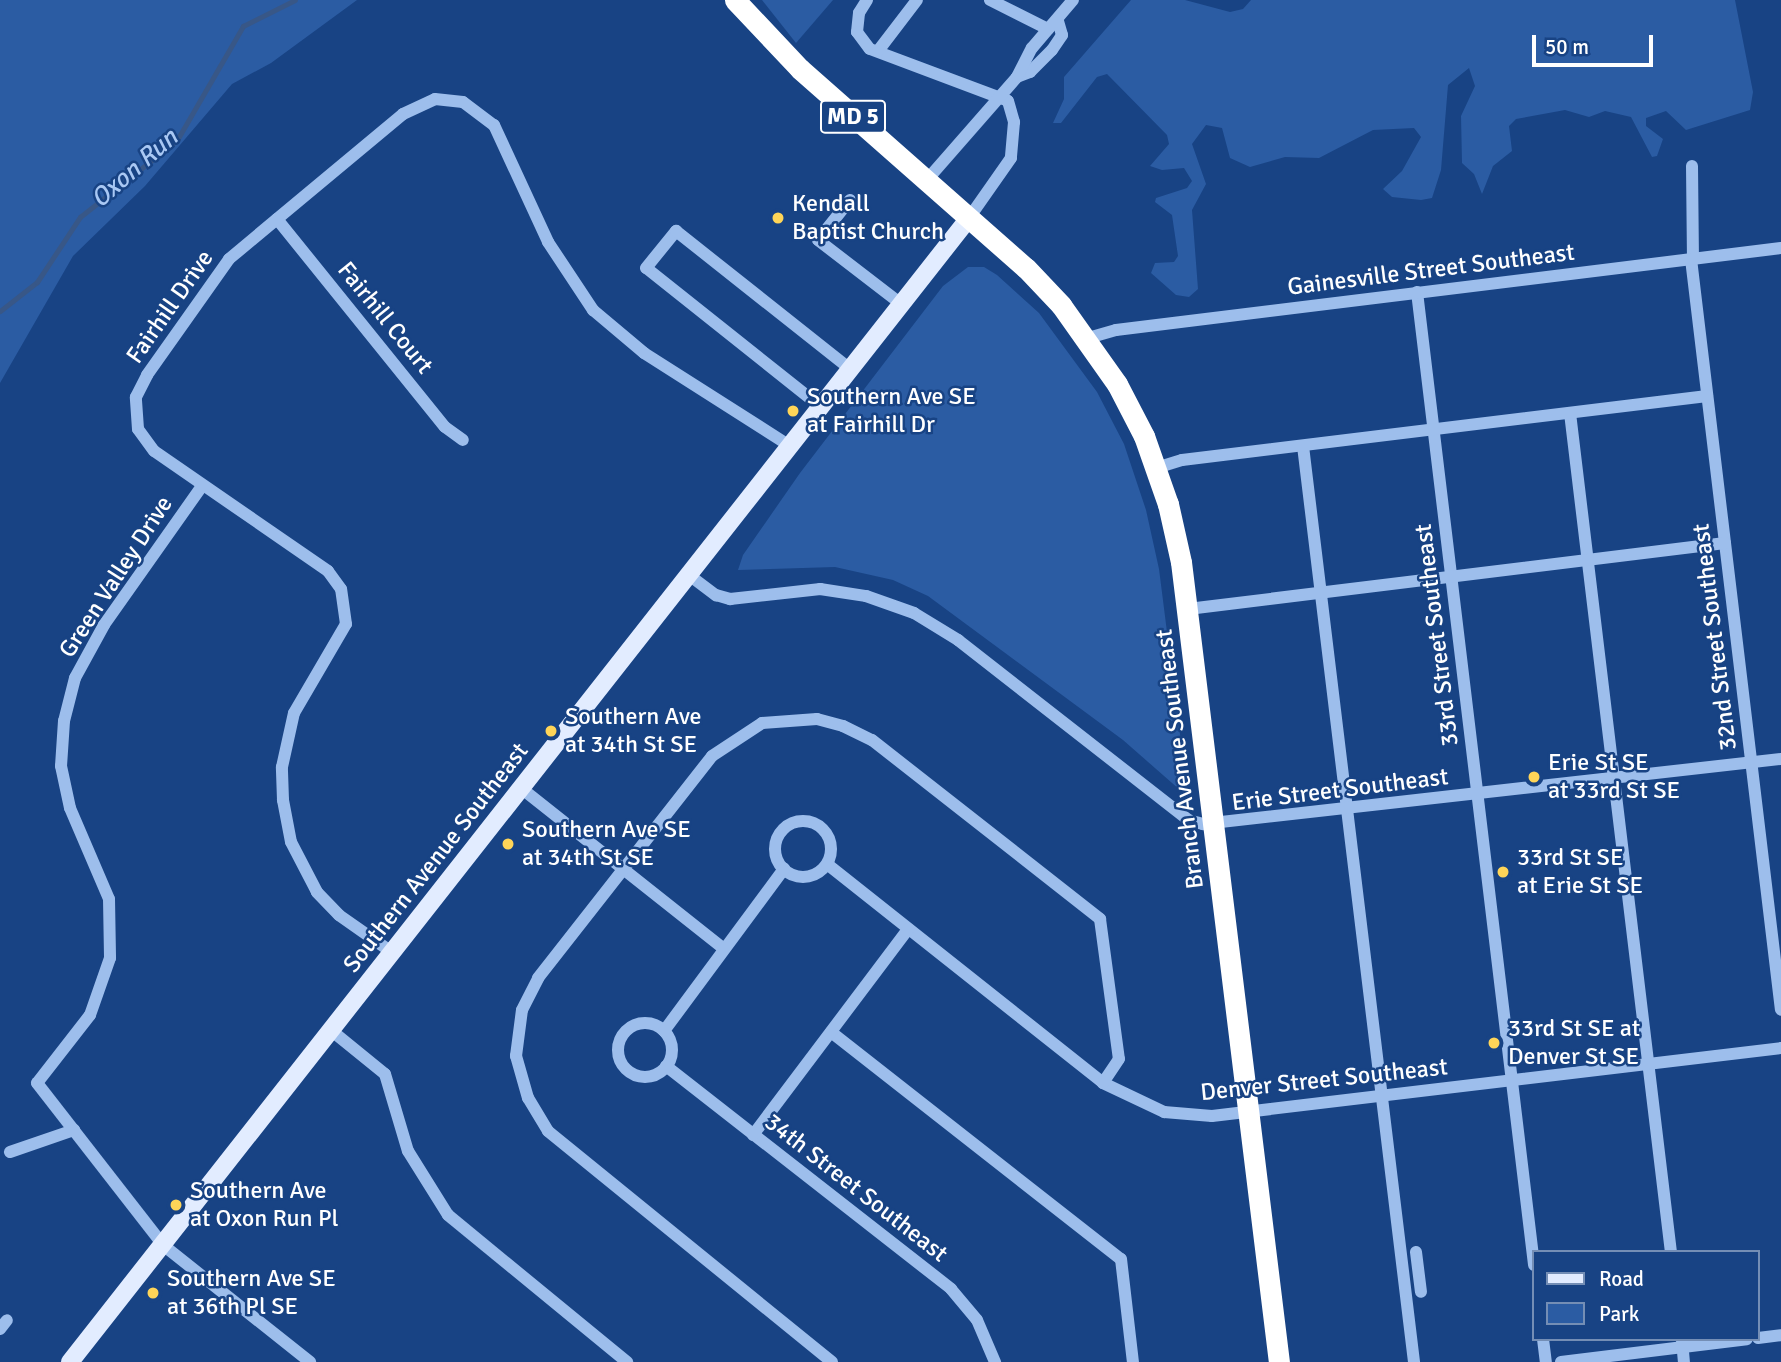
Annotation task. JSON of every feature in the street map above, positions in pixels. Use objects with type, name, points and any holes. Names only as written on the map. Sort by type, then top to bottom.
[{"type":"highway","name":"MD 5","points":[[735,0],[800,68],[969,218]]},
{"type":"highway","name":"Branch Avenue Southeast","points":[[969,218],[1026,268],[1088,338],[1122,394],[1156,468],[1177,542],[1188,609],[1279,1362]]},
{"type":"main road","name":"Southern Avenue Southeast","points":[[70,1362],[969,218]]},
{"type":"street","points":[[867,0],[859,13],[857,32],[878,51],[1008,101],[1012,110],[1014,142],[998,179],[969,218]]},
{"type":"street","points":[[878,51],[917,0]]},
{"type":"street","points":[[990,0],[1053,25]]},
{"type":"street","points":[[1022,14],[1027,0]]},
{"type":"street","points":[[926,181],[996,95],[1017,77],[1073,0]]},
{"type":"street","name":"Fairhill Drive","points":[[393,953],[339,915],[317,892],[291,842],[283,800],[282,766],[294,713],[342,638],[345,624],[341,589],[328,571],[202,486],[146,444],[137,422],[136,397],[229,259],[419,104],[435,99],[463,102],[484,115],[504,140],[548,242],[593,310],[644,353],[790,446]]},
{"type":"street","name":"32nd Street Southeast","points":[[1692,166],[1692,259],[1781,1010]]},
{"type":"street","points":[[850,200],[818,240],[901,304]]},
{"type":"street","name":"Fairhill Court","points":[[277,219],[445,427],[463,440]]},
{"type":"street","points":[[821,407],[646,268],[676,231],[849,369]]},
{"type":"street","name":"Gainesville Street Southeast","points":[[1088,338],[1116,330],[1781,248]]},
{"type":"street","name":"33rd Street Southeast","points":[[1417,292],[1532,1250]]},
{"type":"street","points":[[1156,468],[1182,460],[1707,396]]},
{"type":"street","points":[[1570,413],[1611,779],[1671,1250]]},
{"type":"street","points":[[1303,446],[1413,1362]]},
{"type":"street","name":"Green Valley Drive","points":[[74,1130],[37,1083],[90,1015],[110,958],[109,899],[70,808],[61,766],[64,721],[75,678],[104,625],[202,486]]},
{"type":"street","points":[[1188,609],[1725,542]]},
{"type":"street","name":"Erie Street Southeast","points":[[689,575],[716,595],[730,599],[820,589],[866,596],[914,613],[958,640],[1188,820],[1214,826],[1781,760]]},
{"type":"street","points":[[832,1362],[548,1131],[528,1098],[516,1056],[523,1010],[538,978],[712,756],[738,736],[762,723],[788,719],[843,726],[872,740],[1100,919],[1119,1059],[1103,1083]]},
{"type":"street","points":[[521,788],[724,948]]},
{"type":"street","points":[[805,821],[828,836],[827,864],[811,875],[784,869],[776,842],[786,827],[805,821]]},
{"type":"street","name":"Denver Street Southeast","points":[[827,864],[1103,1083],[1164,1112],[1212,1116],[1781,1048]]},
{"type":"street","points":[[664,1031],[784,869]]},
{"type":"street","points":[[753,1135],[908,929]]},
{"type":"street","points":[[637,1024],[664,1031],[672,1048],[666,1066],[655,1075],[640,1076],[627,1070],[618,1053],[622,1035],[637,1024]]},
{"type":"street","points":[[332,1031],[385,1074],[408,1151],[448,1215],[627,1362]]},
{"type":"street","points":[[831,1032],[1121,1259],[1133,1362]]},
{"type":"street","name":"34th Street Southeast","points":[[666,1066],[958,1296],[982,1328],[995,1362]]},
{"type":"street","points":[[10,1152],[74,1130],[163,1245],[310,1362]]},
{"type":"street","points":[[1416,1252],[1421,1292]]},
{"type":"street","points":[[1403,1274],[1419,1272]]},
{"type":"street","points":[[1760,1338],[1781,1335]]},
{"type":"street","points":[[1543,1341],[1546,1362]]},
{"type":"street","points":[[1561,1362],[1682,1343],[1714,1341]]},
{"type":"street","points":[[1682,1343],[1684,1362]]},
{"type":"green space","points":[[0,0],[357,0],[271,63],[232,84],[145,186],[73,256],[0,383]]},
{"type":"green space","points":[[762,0],[833,0],[796,43]]},
{"type":"green space","points":[[1131,0],[1185,0],[1230,12],[1243,9],[1251,0],[1735,0],[1753,92],[1750,110],[1686,130],[1666,111],[1646,118],[1646,126],[1663,139],[1657,156],[1652,157],[1631,117],[1605,111],[1589,117],[1565,110],[1516,119],[1509,126],[1512,151],[1493,166],[1482,194],[1474,174],[1462,163],[1461,116],[1475,86],[1469,68],[1448,85],[1441,170],[1432,198],[1421,200],[1392,197],[1383,189],[1402,171],[1421,137],[1414,128],[1373,130],[1319,158],[1285,157],[1250,167],[1230,158],[1222,128],[1206,125],[1192,144],[1206,184],[1192,210],[1198,289],[1189,297],[1176,295],[1151,273],[1155,263],[1174,262],[1178,256],[1172,215],[1155,202],[1156,198],[1187,188],[1192,181],[1184,168],[1162,170],[1150,166],[1169,144],[1167,135],[1107,74],[1097,77],[1061,123],[1053,123],[1064,99],[1064,77]]},
{"type":"green space","points":[[968,267],[984,267],[997,275],[1039,313],[1097,392],[1124,444],[1146,510],[1159,569],[1188,797],[1123,740],[928,596],[893,580],[835,567],[738,570],[743,555],[800,473],[943,286]]},
{"type":"waterway","name":"Oxon Run","points":[[0,311],[37,282],[80,217],[177,140],[243,26],[295,0]]},
{"type":"place","name":"Kendall Baptist Church","points":[[778,218]]},
{"type":"place","name":"Southern Ave SE at Fairhill Dr","points":[[793,411]]},
{"type":"place","name":"Southern Ave at 34th St SE","points":[[551,731]]},
{"type":"place","name":"Erie St SE at 33rd St SE","points":[[1534,777]]},
{"type":"place","name":"Southern Ave SE at 34th St SE","points":[[508,844]]},
{"type":"place","name":"33rd St SE at Erie St SE","points":[[1503,872]]},
{"type":"place","name":"33rd St SE at Denver St SE","points":[[1494,1043]]},
{"type":"place","name":"Southern Ave at Oxon Run Pl","points":[[176,1205]]},
{"type":"place","name":"Southern Ave SE at 36th Pl SE","points":[[153,1293]]}]
